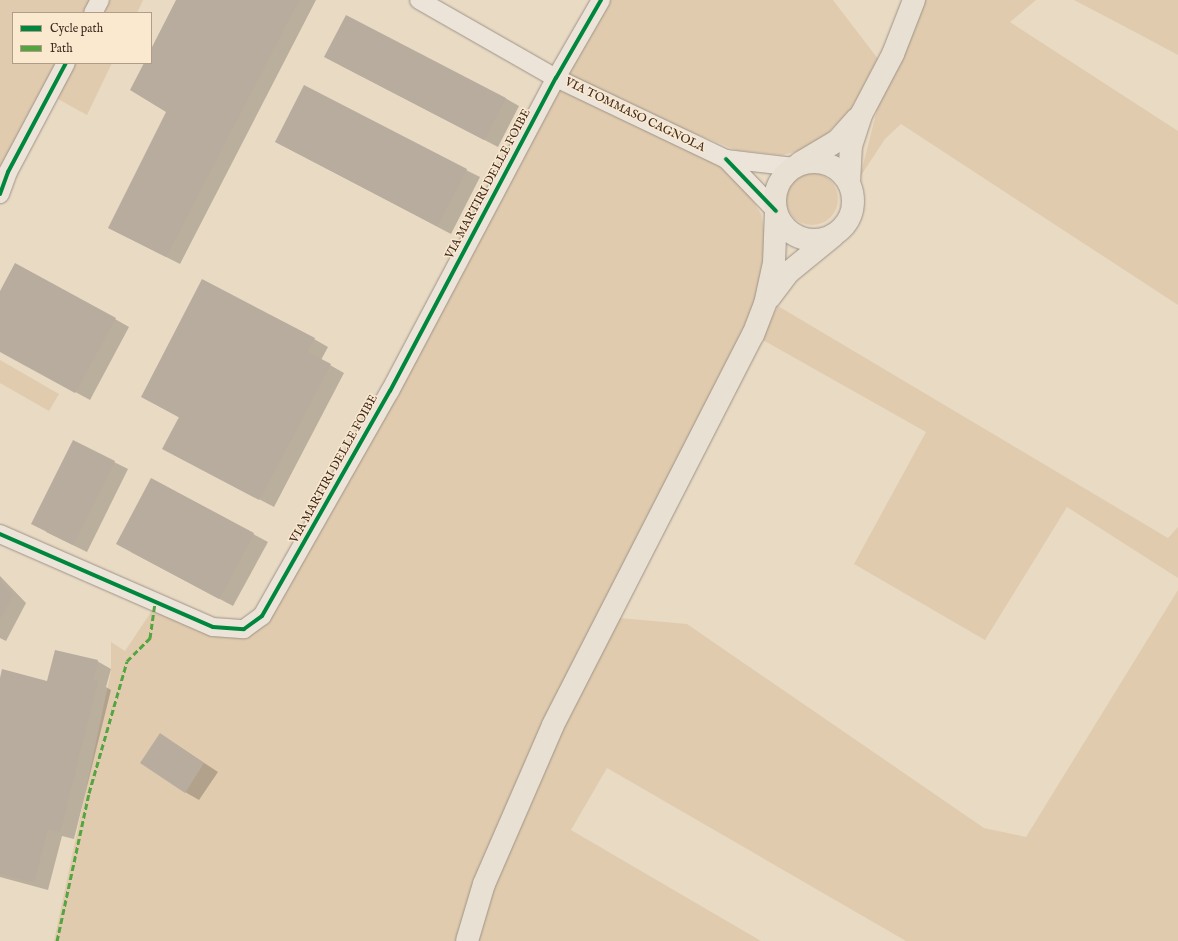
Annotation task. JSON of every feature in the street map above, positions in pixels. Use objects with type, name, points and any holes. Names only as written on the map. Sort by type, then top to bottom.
[{"type":"main road","points":[[765,304],[789,272],[836,234],[850,216],[853,200],[849,183],[851,146],[861,115],[893,54],[914,0]]},
{"type":"main road","points":[[467,941],[484,884],[553,724],[753,335],[765,304],[774,263],[776,191],[782,177],[794,167],[837,141],[861,115]]},
{"type":"main road","points":[[794,167],[803,162],[826,163],[839,170],[849,183]]},
{"type":"main road","points":[[776,211],[787,230],[804,239],[821,240],[836,234]]},
{"type":"street","points":[[94,12],[100,0]]},
{"type":"street","name":"VIA TOMMASO CAGNOLA","points":[[418,0],[556,78],[726,159],[794,167]]},
{"type":"street","name":"VIA MARTIRI DELLE FOIBE","points":[[0,534],[213,627],[244,629],[254,624],[262,616],[390,391],[556,78],[601,0]]},
{"type":"street","points":[[0,194],[4,175],[65,64]]},
{"type":"street","name":"VIA TOMMASO CAGNOLA","points":[[726,159],[776,211]]},
{"type":"shaded area","points":[[0,0],[94,0],[88,12],[12,12],[12,64],[59,64],[0,173]]},
{"type":"shaded area","points":[[107,0],[143,0],[137,12],[101,12]]},
{"type":"shaded area","points":[[608,0],[833,0],[878,59],[851,109],[823,138],[802,150],[782,155],[736,150],[563,80]]},
{"type":"shaded area","points":[[918,0],[1036,0],[1010,22],[1178,131],[1178,305],[901,124],[885,139],[860,177],[879,102]]},
{"type":"shaded area","points":[[1074,0],[1178,0],[1178,55],[1135,32]]},
{"type":"shaded area","points":[[73,64],[112,64],[87,115],[56,98]]},
{"type":"shaded area","points":[[561,83],[722,168],[748,193],[761,214],[767,243],[758,298],[461,941],[54,941],[111,671],[111,642],[125,651],[157,603],[245,634]]},
{"type":"shaded area","points":[[812,173],[826,177],[834,185],[838,199],[834,213],[826,221],[812,225],[798,221],[790,213],[786,199],[790,185],[798,177]]},
{"type":"shaded area","points":[[778,306],[1168,538],[1178,527],[1178,578],[1067,507],[985,640],[854,564],[926,432],[761,339]]},
{"type":"shaded area","points":[[0,360],[59,394],[49,411],[0,383]]},
{"type":"shaded area","points":[[1178,590],[1178,941],[906,941],[607,768],[571,830],[761,941],[467,941],[608,617],[687,624],[984,828],[1026,837]]},
{"type":"building","points":[[176,0],[299,0],[166,257],[108,228],[166,112],[130,90],[143,64],[152,64],[152,47]]},
{"type":"building","points":[[346,15],[506,98],[484,140],[324,57]]},
{"type":"building","points":[[304,85],[467,169],[437,226],[275,142]]},
{"type":"building","points":[[15,263],[116,318],[75,393],[0,352],[0,291]]},
{"type":"building","points":[[202,279],[315,338],[308,352],[331,364],[259,500],[162,449],[179,417],[141,397]]},
{"type":"building","points":[[73,440],[115,461],[73,545],[31,524]]},
{"type":"building","points":[[151,478],[254,533],[219,599],[116,544]]},
{"type":"building","points":[[0,581],[13,595],[0,619]]},
{"type":"building","points":[[55,650],[98,660],[93,680],[98,681],[60,832],[48,829],[34,882],[0,874],[0,678],[2,669],[47,681]]},
{"type":"building","points":[[160,733],[204,763],[185,793],[140,763]]},
{"type":"marked path","points":[[57,941],[89,793],[127,661],[150,638],[155,602]]},
{"type":"cycle path","points":[[0,534],[213,627],[244,629],[262,616],[390,391],[556,78],[601,0]]},
{"type":"cycle path","points":[[0,194],[8,172],[65,64]]},
{"type":"cycle path","points":[[726,159],[776,211]]}]
